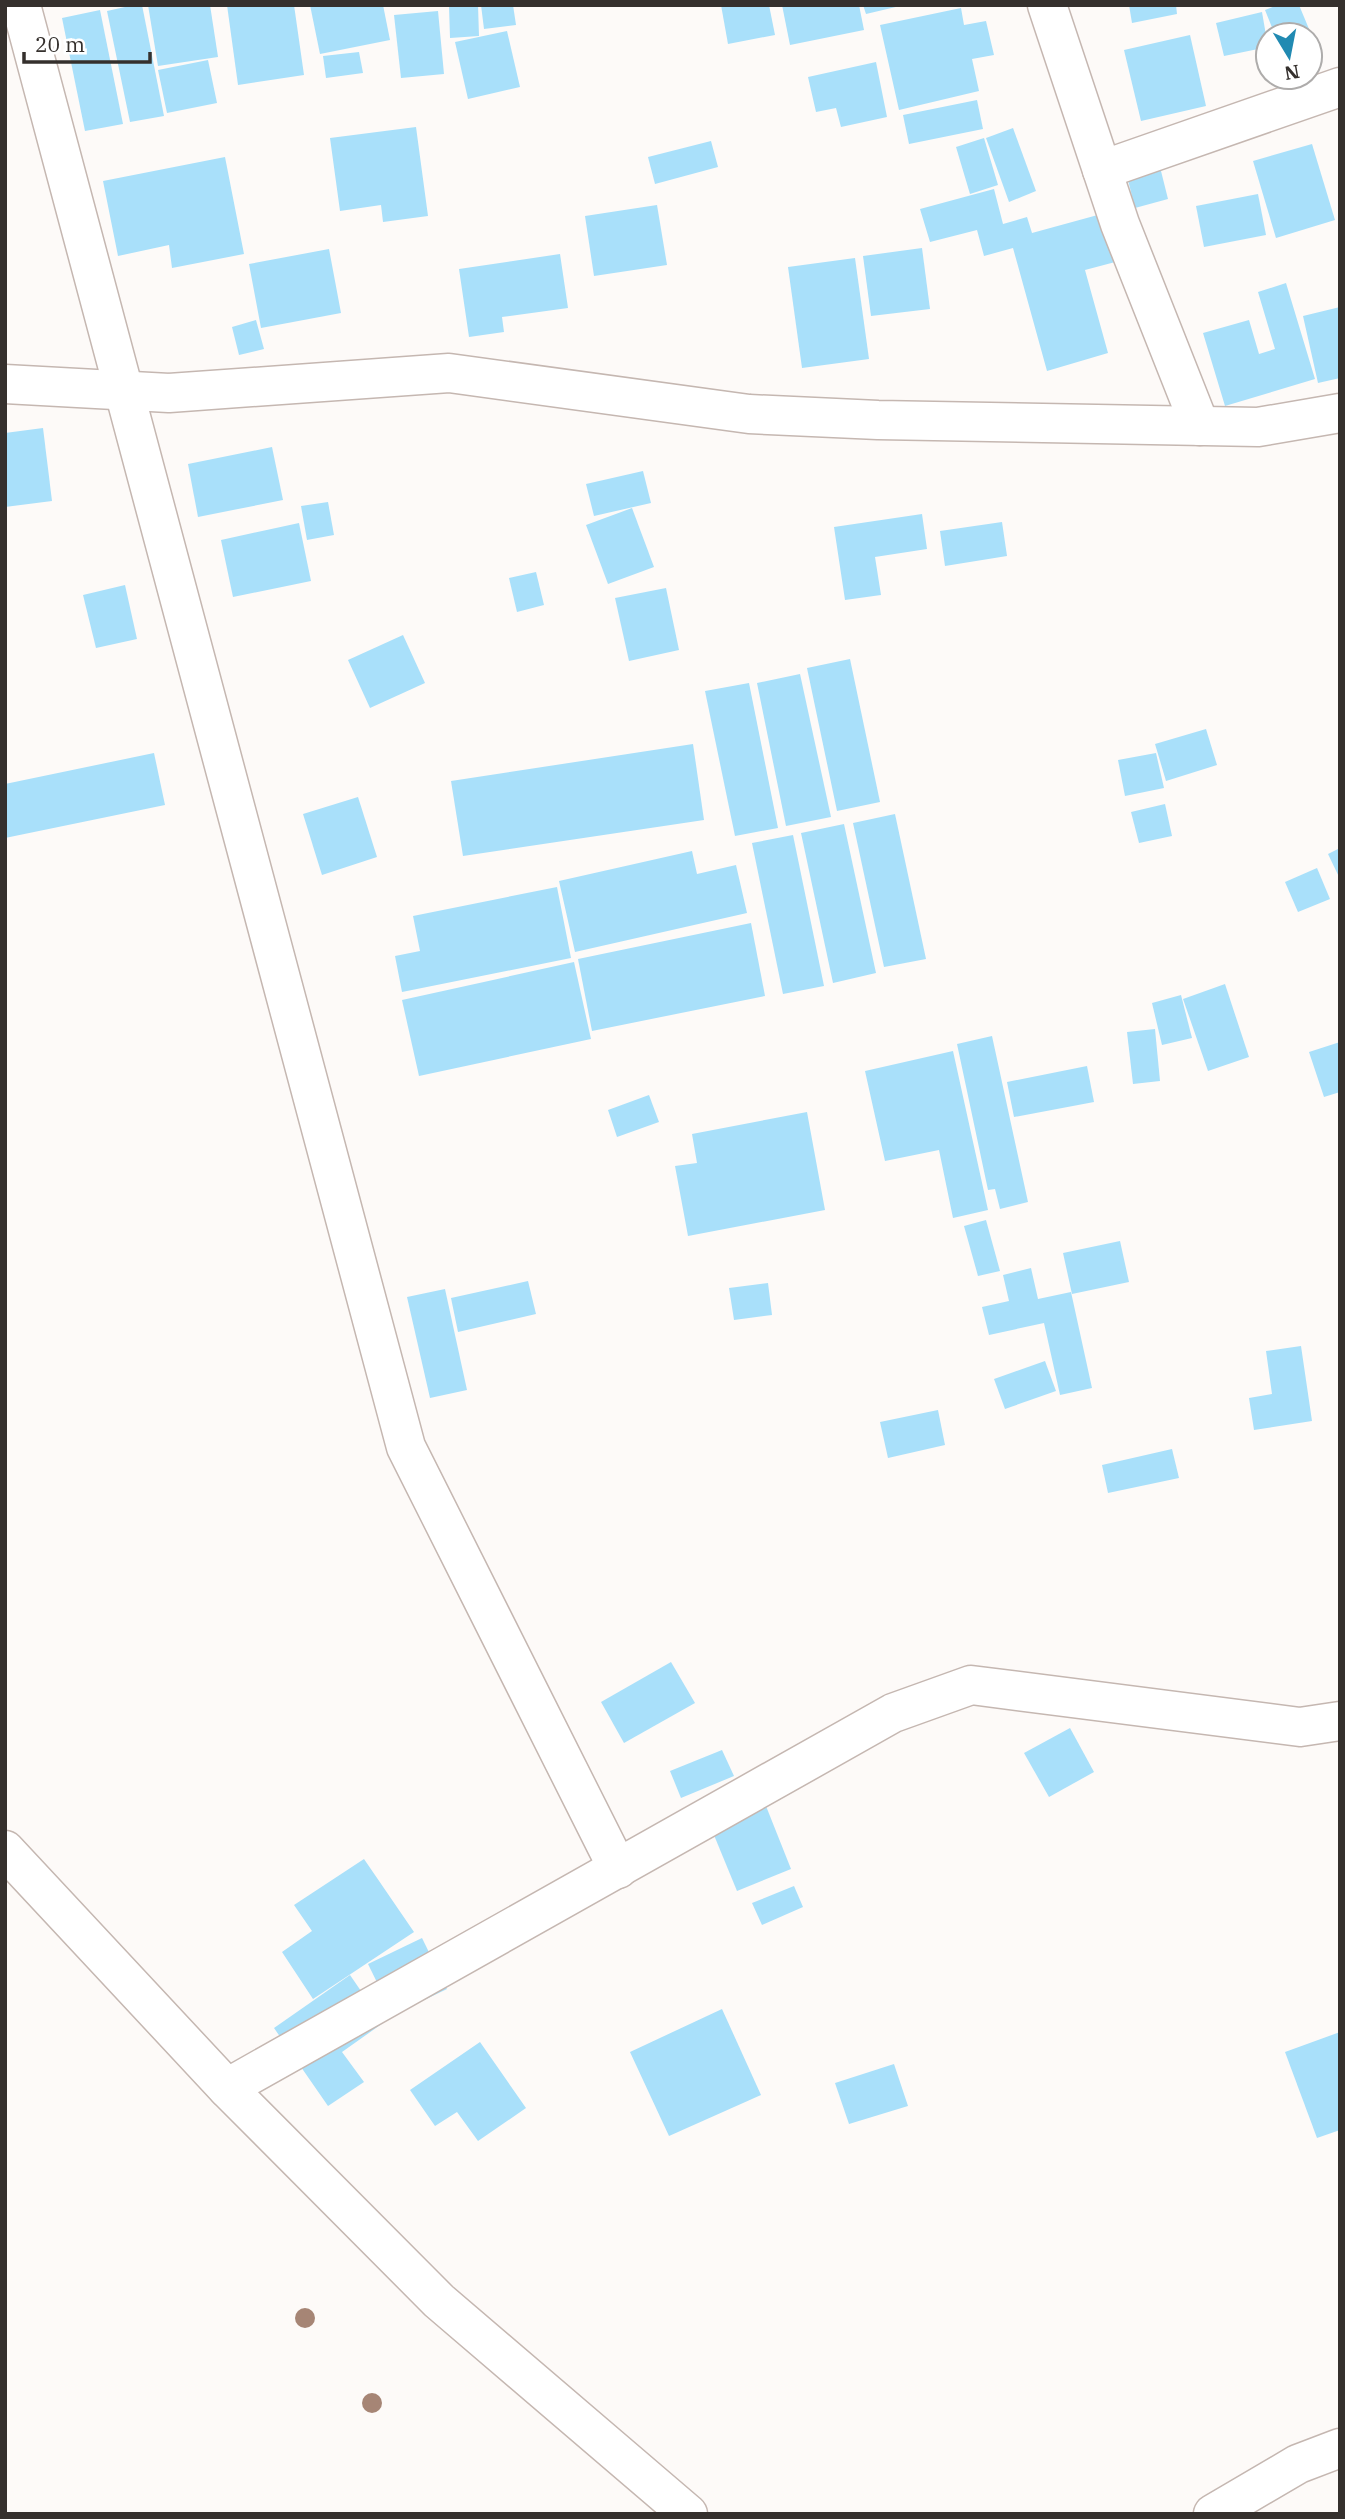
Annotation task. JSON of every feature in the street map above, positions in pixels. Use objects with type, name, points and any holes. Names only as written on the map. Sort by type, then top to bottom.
[{"type":"street","points":[[21,5],[406,1447],[618,1869]]},
{"type":"street","points":[[1048,5],[1121,224],[1200,426]]},
{"type":"street","points":[[1102,170],[1340,87]]},
{"type":"street","points":[[5,384],[169,393],[449,373],[749,414],[878,420],[1258,427],[1340,413]]},
{"type":"street","points":[[227,2088],[893,1713],[971,1685],[1300,1727],[1340,1721]]},
{"type":"street","points":[[5,1850],[227,2088],[439,2301],[688,2514]]},
{"type":"street","points":[[1213,2514],[1298,2464],[1340,2448]]},
{"type":"building","points":[[142,5],[164,116],[130,122],[107,11]]},
{"type":"building","points":[[148,5],[210,5],[218,57],[158,66]]},
{"type":"building","points":[[227,5],[294,5],[304,75],[238,85]]},
{"type":"building","points":[[310,5],[383,5],[390,40],[320,54]]},
{"type":"building","points":[[449,5],[478,5],[479,36],[450,38]]},
{"type":"building","points":[[481,5],[513,5],[516,25],[484,29]]},
{"type":"building","points":[[721,5],[769,5],[775,35],[728,44]]},
{"type":"building","points":[[782,5],[859,5],[864,30],[790,45]]},
{"type":"building","points":[[863,5],[900,5],[900,6],[866,14]]},
{"type":"building","points":[[1129,5],[1176,5],[1177,14],[1132,23]]},
{"type":"building","points":[[1278,5],[1299,5],[1306,21],[1269,21],[1265,10]]},
{"type":"building","points":[[961,8],[964,25],[986,21],[994,55],[972,59],[979,91],[899,110],[880,25]]},
{"type":"building","points":[[100,10],[123,124],[85,131],[62,18]]},
{"type":"building","points":[[438,11],[444,74],[401,78],[394,15]]},
{"type":"building","points":[[1262,12],[1264,21],[1254,21],[1254,50],[1224,56],[1216,23]]},
{"type":"building","points":[[507,31],[520,87],[468,99],[455,42]]},
{"type":"building","points":[[1190,35],[1206,106],[1141,121],[1124,50]]},
{"type":"building","points":[[359,52],[363,73],[326,78],[323,56]]},
{"type":"building","points":[[208,60],[217,103],[167,113],[158,70]]},
{"type":"building","points":[[876,62],[887,117],[841,127],[836,108],[816,112],[808,77]]},
{"type":"building","points":[[977,100],[983,129],[909,144],[903,115]]},
{"type":"building","points":[[416,127],[428,216],[383,222],[381,205],[340,211],[330,138]]},
{"type":"building","points":[[1013,128],[1036,191],[1009,202],[986,138]]},
{"type":"building","points":[[984,138],[998,185],[970,194],[956,147]]},
{"type":"building","points":[[711,141],[718,167],[655,184],[648,157]]},
{"type":"building","points":[[1312,144],[1335,220],[1276,238],[1253,161]]},
{"type":"building","points":[[225,157],[244,254],[172,268],[169,245],[118,256],[103,181]]},
{"type":"building","points":[[1160,167],[1168,199],[1135,208],[1127,176]]},
{"type":"building","points":[[994,189],[1003,224],[1027,217],[1032,233],[1105,213],[1119,261],[1085,270],[1108,353],[1047,371],[1013,248],[984,256],[977,230],[930,242],[920,209]]},
{"type":"building","points":[[1258,194],[1266,235],[1204,247],[1196,206]]},
{"type":"building","points":[[657,205],[667,265],[594,276],[585,216]]},
{"type":"building","points":[[922,248],[930,309],[871,316],[863,256]]},
{"type":"building","points":[[329,249],[341,313],[261,328],[249,264]]},
{"type":"building","points":[[560,254],[568,308],[502,317],[504,332],[469,337],[459,269]]},
{"type":"building","points":[[855,258],[869,359],[802,368],[788,267]]},
{"type":"building","points":[[1286,283],[1315,379],[1225,406],[1203,333],[1249,320],[1259,354],[1275,349],[1258,292]]},
{"type":"building","points":[[1340,307],[1340,378],[1318,383],[1303,316]]},
{"type":"building","points":[[256,320],[264,349],[239,355],[232,327]]},
{"type":"building","points":[[43,428],[52,501],[5,507],[5,433]]},
{"type":"building","points":[[272,447],[283,500],[198,517],[188,464]]},
{"type":"building","points":[[643,471],[651,503],[594,516],[586,484]]},
{"type":"building","points":[[328,502],[334,535],[307,540],[301,506]]},
{"type":"building","points":[[632,508],[654,567],[608,584],[586,525]]},
{"type":"building","points":[[922,514],[927,549],[875,557],[881,595],[845,600],[834,527]]},
{"type":"building","points":[[1002,522],[1007,556],[945,566],[940,531]]},
{"type":"building","points":[[299,523],[311,581],[233,597],[221,540]]},
{"type":"building","points":[[536,572],[544,605],[517,612],[509,578]]},
{"type":"building","points":[[125,585],[137,639],[96,648],[83,595]]},
{"type":"building","points":[[666,588],[679,650],[629,661],[615,598]]},
{"type":"building","points":[[403,635],[425,683],[370,708],[348,660]]},
{"type":"building","points":[[850,659],[880,802],[837,811],[807,668]]},
{"type":"building","points":[[800,674],[831,817],[786,826],[757,683]]},
{"type":"building","points":[[749,683],[778,828],[735,836],[705,691]]},
{"type":"building","points":[[1206,729],[1217,765],[1166,781],[1155,744]]},
{"type":"building","points":[[693,744],[704,820],[463,856],[451,781]]},
{"type":"building","points":[[154,753],[165,805],[5,838],[5,784]]},
{"type":"building","points":[[1156,753],[1164,788],[1125,796],[1118,760]]},
{"type":"building","points":[[358,797],[377,857],[322,875],[303,814]]},
{"type":"building","points":[[1165,804],[1172,836],[1139,843],[1131,812]]},
{"type":"building","points":[[895,814],[926,959],[884,967],[853,823]]},
{"type":"building","points":[[844,824],[876,973],[833,983],[801,833]]},
{"type":"building","points":[[793,835],[824,986],[783,994],[752,843]]},
{"type":"building","points":[[1340,848],[1340,879],[1328,854]]},
{"type":"building","points":[[692,851],[697,874],[736,865],[747,913],[575,952],[559,881]]},
{"type":"building","points":[[1317,868],[1330,899],[1298,912],[1285,882]]},
{"type":"building","points":[[557,887],[571,958],[402,992],[395,956],[420,951],[413,916]]},
{"type":"building","points":[[751,923],[765,996],[592,1031],[578,959]]},
{"type":"building","points":[[574,962],[591,1039],[419,1076],[402,1000]]},
{"type":"building","points":[[1225,984],[1249,1057],[1208,1071],[1183,999]]},
{"type":"building","points":[[1181,995],[1192,1038],[1162,1045],[1152,1003]]},
{"type":"building","points":[[1155,1029],[1160,1081],[1133,1084],[1127,1032]]},
{"type":"building","points":[[992,1036],[1028,1202],[1000,1209],[995,1189],[988,1190],[957,1044]]},
{"type":"building","points":[[1340,1042],[1340,1092],[1324,1097],[1309,1052]]},
{"type":"building","points":[[953,1051],[988,1210],[953,1218],[939,1150],[885,1161],[865,1071]]},
{"type":"building","points":[[1087,1066],[1094,1102],[1014,1117],[1007,1082]]},
{"type":"building","points":[[649,1095],[659,1122],[617,1137],[608,1110]]},
{"type":"building","points":[[807,1112],[825,1210],[688,1236],[675,1166],[697,1163],[692,1134]]},
{"type":"building","points":[[986,1220],[1000,1271],[978,1276],[964,1226]]},
{"type":"building","points":[[1120,1241],[1129,1282],[1072,1294],[1063,1253]]},
{"type":"building","points":[[1031,1268],[1038,1299],[1071,1292],[1092,1388],[1060,1395],[1044,1323],[989,1335],[982,1307],[1009,1301],[1003,1275]]},
{"type":"building","points":[[528,1281],[536,1314],[458,1332],[451,1298]]},
{"type":"building","points":[[768,1283],[772,1315],[734,1320],[729,1288]]},
{"type":"building","points":[[445,1289],[467,1390],[430,1398],[407,1297]]},
{"type":"building","points":[[1301,1346],[1312,1421],[1254,1430],[1249,1398],[1272,1394],[1266,1351]]},
{"type":"building","points":[[1045,1361],[1056,1391],[1005,1409],[994,1379]]},
{"type":"building","points":[[938,1410],[945,1445],[888,1458],[880,1422]]},
{"type":"building","points":[[1172,1449],[1179,1478],[1108,1493],[1102,1465]]},
{"type":"building","points":[[671,1662],[695,1703],[624,1743],[601,1702]]},
{"type":"building","points":[[1070,1728],[1094,1772],[1049,1797],[1024,1753]]},
{"type":"building","points":[[722,1750],[734,1776],[681,1798],[670,1771]]},
{"type":"building","points":[[764,1801],[791,1869],[737,1891],[709,1823]]},
{"type":"building","points":[[364,1859],[414,1932],[313,1999],[282,1952],[312,1931],[294,1905]]},
{"type":"building","points":[[794,1886],[803,1907],[762,1925],[752,1903]]},
{"type":"building","points":[[422,1938],[447,1989],[393,2015],[368,1964]]},
{"type":"building","points":[[350,1975],[383,2023],[342,2052],[364,2082],[328,2106],[274,2028]]},
{"type":"building","points":[[722,2009],[761,2095],[669,2136],[630,2052]]},
{"type":"building","points":[[1340,2032],[1340,2130],[1317,2138],[1285,2052]]},
{"type":"building","points":[[480,2042],[526,2108],[478,2141],[457,2112],[435,2126],[410,2090]]},
{"type":"building","points":[[894,2064],[908,2106],[849,2124],[835,2083]]}]
